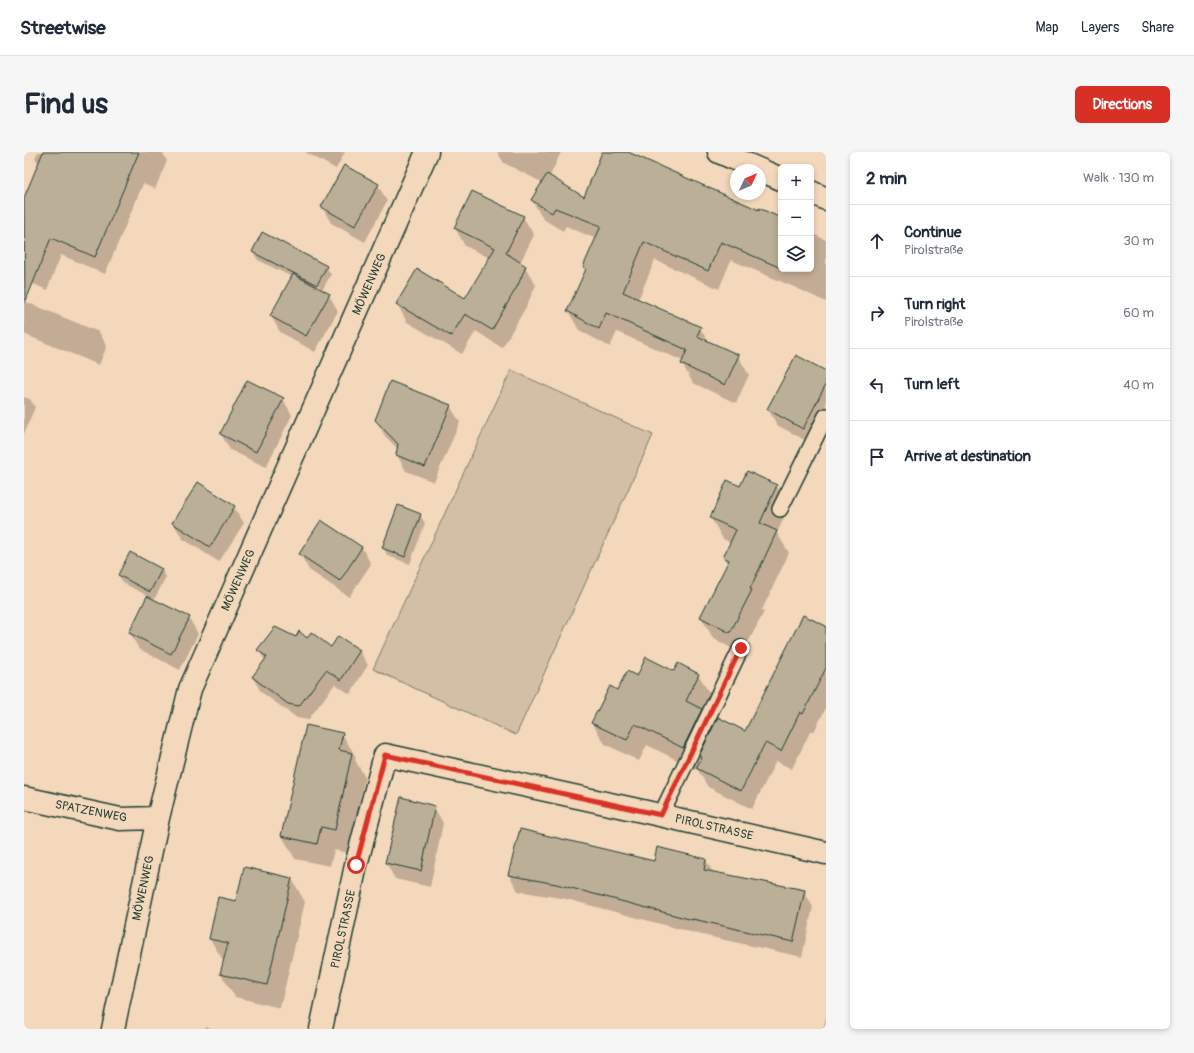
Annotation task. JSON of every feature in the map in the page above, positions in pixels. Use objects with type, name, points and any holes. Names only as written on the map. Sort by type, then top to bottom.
[{"type":"street","name":"MÖWENWEG","points":[[113,1029],[158,818],[190,689],[427,152]]},
{"type":"street","points":[[719,152],[778,178]]},
{"type":"street","points":[[814,193],[826,199]]},
{"type":"street","name":"PIROLSTRASSE","points":[[321,1029],[356,865],[385,755],[661,815],[826,853]]},
{"type":"street","name":"SPATZENWEG","points":[[24,798],[120,819],[158,818]]},
{"type":"lane","points":[[780,509],[826,416]]},
{"type":"lane","points":[[661,815],[741,648]]},
{"type":"shaded area","points":[[511,370],[653,435],[516,735],[373,669]]},
{"type":"building","points":[[43,152],[139,152],[95,257],[51,238],[25,303],[24,198]]},
{"type":"building","points":[[602,152],[628,152],[730,197],[730,200],[736,200],[778,217],[778,267],[721,242],[708,271],[644,242],[623,292],[701,327],[697,336],[739,355],[725,385],[681,364],[687,350],[606,313],[599,329],[567,311],[586,269],[583,267],[601,226],[555,208],[552,213],[531,200],[547,174],[584,197]]},
{"type":"building","points":[[344,165],[379,184],[355,226],[321,207]]},
{"type":"building","points":[[472,191],[524,216],[506,253],[526,266],[518,285],[492,330],[465,314],[451,336],[396,304],[417,269],[465,298],[495,248],[454,228]]},
{"type":"building","points":[[262,232],[327,266],[317,285],[252,252]]},
{"type":"building","points":[[293,274],[330,294],[306,336],[270,316]]},
{"type":"building","points":[[796,355],[826,371],[826,384],[803,429],[767,409]]},
{"type":"building","points":[[247,380],[284,398],[256,452],[220,434]]},
{"type":"building","points":[[390,381],[451,405],[425,467],[396,455],[398,444],[375,420]]},
{"type":"building","points":[[747,471],[777,485],[760,523],[777,531],[750,589],[752,590],[730,633],[700,617],[729,560],[723,557],[736,530],[710,518],[727,480],[740,486]]},
{"type":"building","points":[[198,482],[235,506],[210,547],[172,523]]},
{"type":"building","points":[[398,505],[421,514],[405,557],[382,548]]},
{"type":"building","points":[[321,520],[362,547],[340,581],[299,554]]},
{"type":"building","points":[[130,552],[162,569],[150,592],[118,575]]},
{"type":"building","points":[[147,596],[190,617],[171,654],[129,633]]},
{"type":"building","points":[[803,615],[826,626],[826,668],[803,714],[800,712],[781,751],[765,743],[741,791],[696,768],[702,757],[699,756],[718,717],[745,731]]},
{"type":"building","points":[[275,627],[296,637],[299,631],[307,638],[311,632],[331,647],[338,636],[360,650],[341,680],[326,670],[299,706],[288,704],[252,677],[267,657],[257,650]]},
{"type":"building","points":[[646,657],[674,671],[678,663],[699,674],[686,701],[702,709],[683,748],[635,724],[627,740],[591,723],[610,686],[617,690],[627,671],[637,676]]},
{"type":"building","points":[[306,725],[343,733],[339,750],[352,753],[335,830],[321,827],[317,844],[281,836]]},
{"type":"building","points":[[401,797],[435,806],[421,871],[385,863]]},
{"type":"building","points":[[520,829],[654,861],[657,847],[706,859],[704,870],[805,890],[793,942],[693,920],[556,884],[508,875]]},
{"type":"building","points":[[244,867],[292,878],[267,985],[220,974],[228,943],[209,939],[218,897],[236,901]]},
{"type":"route","points":[[356,865],[385,755],[661,815],[741,648]]}]
